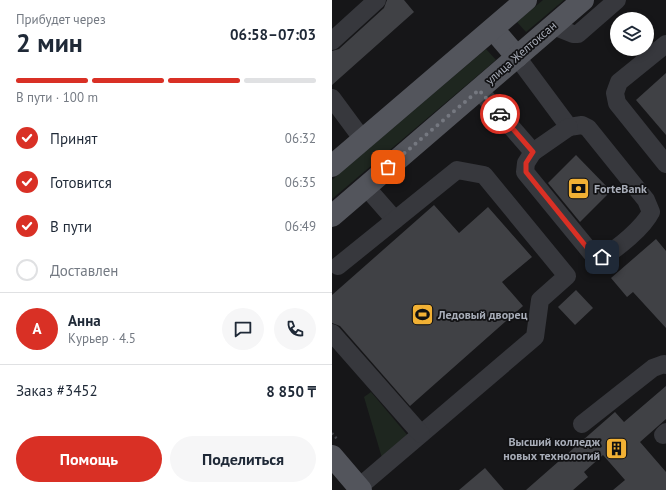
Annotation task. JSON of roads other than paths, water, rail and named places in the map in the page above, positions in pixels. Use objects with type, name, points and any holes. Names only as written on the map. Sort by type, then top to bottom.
[{"type":"main road","points":[[332,166],[526,0]]},
{"type":"main road","name":"улица Желтоксан","points":[[332,216],[583,0]]},
{"type":"main road","points":[[493,29],[517,57]]},
{"type":"main road","points":[[332,456],[360,489]]},
{"type":"lane","points":[[332,41],[377,0]]},
{"type":"lane","points":[[553,26],[573,34],[578,34],[617,0]]},
{"type":"lane","points":[[666,44],[619,82],[615,93],[618,104],[666,164]]},
{"type":"lane","points":[[517,57],[569,127]]},
{"type":"lane","points":[[479,90],[533,152]]},
{"type":"lane","points":[[332,98],[363,140]]},
{"type":"lane","points":[[582,125],[588,128],[646,200],[651,212],[647,220],[611,252],[602,257],[593,255],[526,172],[526,163],[533,152],[569,127],[582,125]]},
{"type":"lane","points":[[338,266],[457,170],[484,175],[567,276],[540,300],[535,337],[421,434],[360,489]]},
{"type":"lane","points":[[366,187],[395,220]]},
{"type":"lane","points":[[332,333],[421,434]]},
{"type":"lane","points":[[582,424],[653,368],[664,364],[666,365]]},
{"type":"place","name":"ForteBank","points":[[578,189]]},
{"type":"place","name":"Ледовый дворец","points":[[423,315]]},
{"type":"place","name":"Высший колледж новых технологий","points":[[616,449]]}]
